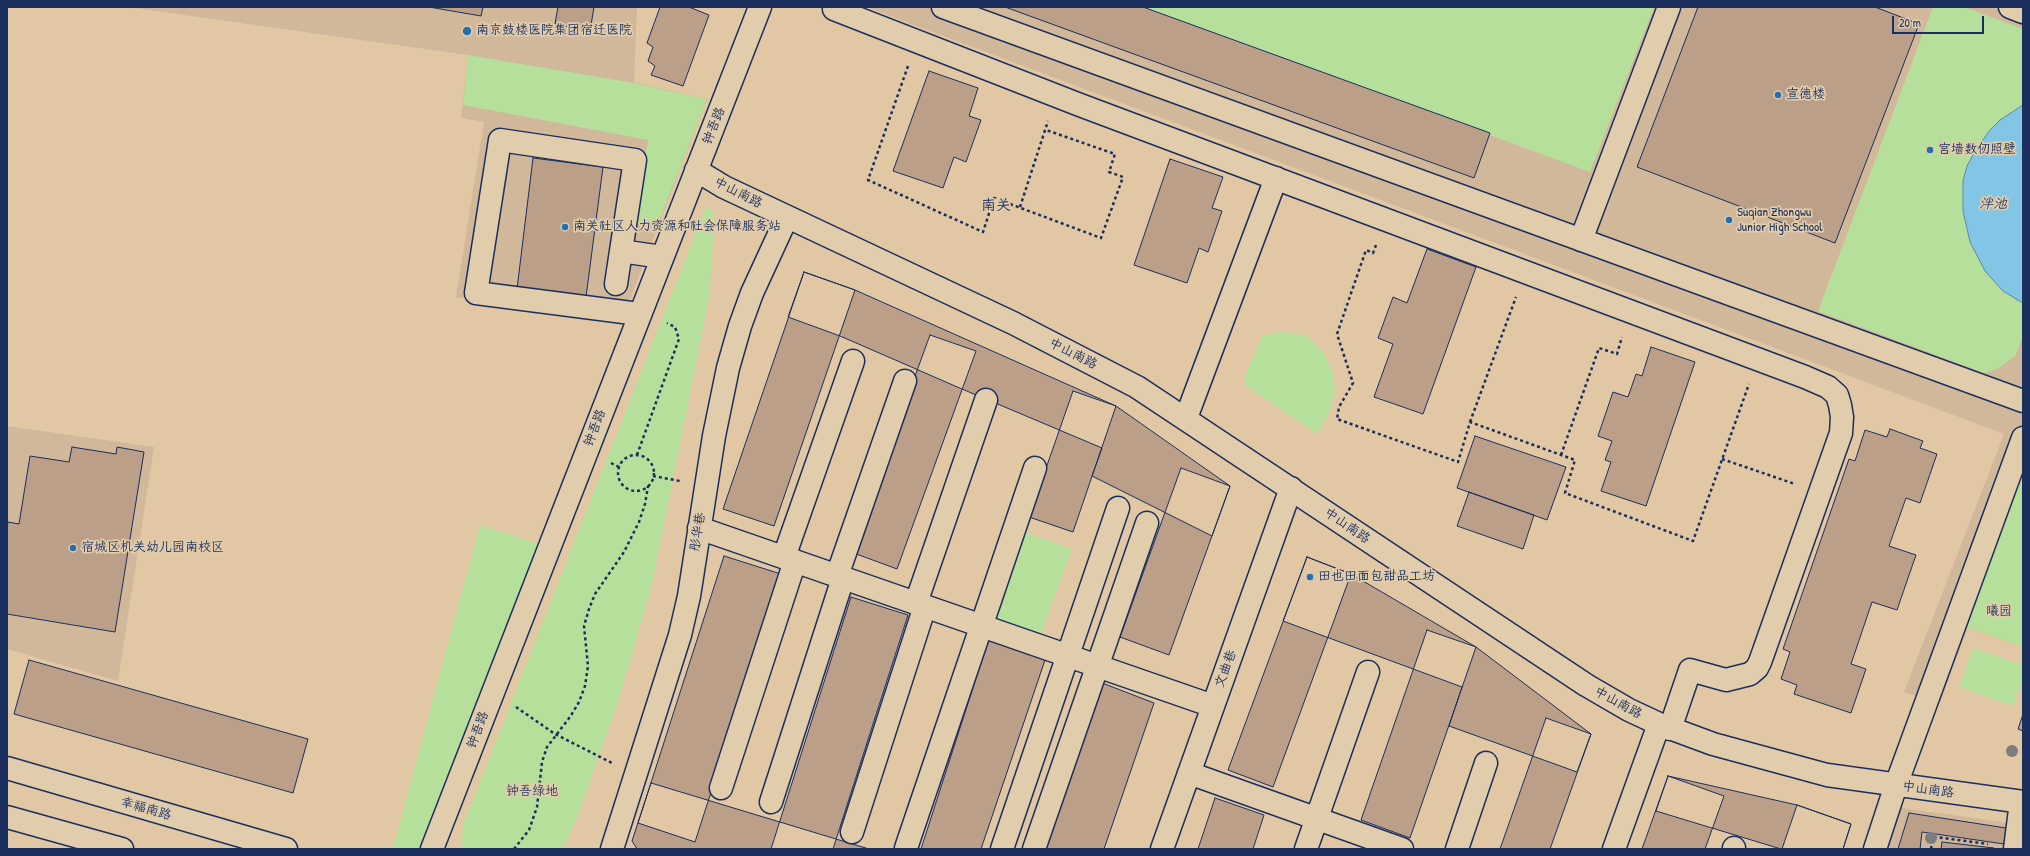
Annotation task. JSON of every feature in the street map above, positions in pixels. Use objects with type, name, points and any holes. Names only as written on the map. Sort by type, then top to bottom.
[{"type":"street","name":"钟吾路","points":[[432,849],[760,7]]},
{"type":"street","points":[[943,7],[2023,401]]},
{"type":"street","points":[[1581,240],[1669,7]]},
{"type":"street","points":[[2010,7],[2023,12]]},
{"type":"street","points":[[834,9],[1057,96],[1758,359],[1828,387],[1837,395],[1842,417],[1841,433],[1757,668],[1745,676],[1726,680],[1690,670],[1614,849]]},
{"type":"street","points":[[616,284],[635,160],[500,140],[476,293],[640,314]]},
{"type":"street","name":"中山南路","points":[[696,170],[724,187],[1013,323],[1137,387],[1186,418],[1586,685],[1629,710],[1665,727],[1713,744],[1827,775],[2022,802]]},
{"type":"street","points":[[1186,418],[1276,178]]},
{"type":"street","name":"彤华巷","points":[[612,849],[680,635],[689,596],[698,528],[728,368],[752,293],[787,217]]},
{"type":"street","points":[[621,251],[662,257]]},
{"type":"street","points":[[721,788],[789,559],[853,361]]},
{"type":"street","points":[[770,802],[840,577],[905,381]]},
{"type":"street","points":[[852,832],[920,605],[986,400]]},
{"type":"street","points":[[1875,849],[1896,785],[2023,438]]},
{"type":"street","points":[[906,848],[1035,468]]},
{"type":"street","name":"文曲巷","points":[[1162,849],[1291,488]]},
{"type":"street","points":[[1002,849],[1118,508]]},
{"type":"street","points":[[1034,849],[1096,666],[1147,523]]},
{"type":"street","points":[[698,528],[1213,706]]},
{"type":"street","points":[[1306,849],[1368,672]]},
{"type":"street","points":[[1457,849],[1486,763]]},
{"type":"street","name":"幸福南路","points":[[7,768],[286,849]]},
{"type":"street","points":[[1189,773],[1402,849]]},
{"type":"street","points":[[2015,849],[2022,802]]},
{"type":"street","points":[[7,817],[122,849]]},
{"type":"path","points":[[917,42],[868,180],[983,232],[994,198],[1101,238],[1123,177],[1109,172],[1115,154],[1046,130]]},
{"type":"path","points":[[1020,207],[1057,96]]},
{"type":"path","points":[[1385,220],[1373,253],[1366,250],[1337,334],[1353,383],[1339,407],[1337,419],[1458,462],[1470,422],[1525,272]]},
{"type":"path","points":[[1561,455],[1599,348],[1617,354],[1631,312]]},
{"type":"path","points":[[638,455],[679,339],[675,327],[640,314]]},
{"type":"path","points":[[1470,422],[1575,460],[1564,493],[1693,541],[1758,359]]},
{"type":"path","points":[[514,849],[529,830],[537,807],[542,762],[547,747],[555,734],[570,717],[579,702],[585,686],[588,666],[584,626],[588,609],[595,594],[624,552],[639,522],[645,504],[648,486],[654,470],[648,460],[638,455],[631,455],[622,462],[618,473],[622,484],[632,490],[638,490],[648,486]]},
{"type":"path","points":[[1722,459],[1820,493]]},
{"type":"path","points":[[494,691],[555,734],[590,753],[636,774]]},
{"type":"path","points":[[1931,849],[1933,838],[1936,837],[2015,849]]},
{"type":"shaded area","points":[[127,7],[637,7],[634,82],[707,99],[622,320],[456,297],[484,122],[461,118],[468,55]]},
{"type":"shaded area","name":"Suqian Zhongwu Junior High School","points":[[866,7],[2023,7],[2023,647],[1968,627],[1940,703],[1904,692],[2004,434]]},
{"type":"shaded area","name":"宿城区机关幼儿园南校区","points":[[7,426],[154,447],[118,681],[7,649]]},
{"type":"shaded area","points":[[1896,807],[2023,825],[2023,849],[1882,849]]},
{"type":"green space","points":[[1142,7],[1654,7],[1590,172]]},
{"type":"green space","points":[[1933,7],[1964,7],[2023,29],[2023,105],[2000,120],[1990,130],[1975,151],[1967,166],[1963,181],[1963,211],[1970,242],[1985,271],[2017,301],[2023,303],[2023,335],[2016,355],[1999,368],[1984,373],[1818,311]]},
{"type":"green space","points":[[468,55],[634,83],[707,99],[657,226],[634,223],[648,140],[463,105]]},
{"type":"green space","name":"钟吾绿地","points":[[706,207],[714,211],[709,298],[652,584],[618,702],[578,815],[563,849],[461,849],[463,825]]},
{"type":"green space","points":[[1283,331],[1307,336],[1324,353],[1333,374],[1335,392],[1328,415],[1317,434],[1246,386],[1244,378],[1262,336]]},
{"type":"green space","name":"曦园","points":[[2023,475],[2023,647],[1967,627]]},
{"type":"green space","points":[[480,525],[540,544],[423,849],[393,848]]},
{"type":"green space","points":[[1025,532],[1072,549],[1040,636],[993,619]]},
{"type":"green space","points":[[1973,648],[2023,665],[2023,677],[2013,706],[1959,687]]},
{"type":"water","name":"泮池","points":[[2023,105],[2023,303],[2003,291],[1985,271],[1970,242],[1963,211],[1963,181],[1967,166],[1975,151],[1990,130],[2000,120]]},
{"type":"building","points":[[429,7],[483,7],[481,16]]},
{"type":"building","points":[[558,7],[594,7],[590,31],[555,24]]},
{"type":"building","points":[[660,7],[689,7],[709,15],[683,86],[651,75],[655,66],[648,61],[653,47],[647,43]]},
{"type":"building","points":[[1005,7],[1143,7],[1490,133],[1474,178]]},
{"type":"building","name":"宣德楼","points":[[1698,7],[1875,7],[1919,24],[1835,243],[1637,167]]},
{"type":"building","points":[[929,71],[978,88],[969,116],[981,120],[966,162],[954,157],[943,188],[893,171]]},
{"type":"building","points":[[533,158],[603,167],[586,297],[517,289]]},
{"type":"building","points":[[1170,159],[1223,177],[1212,208],[1222,211],[1208,252],[1199,248],[1187,283],[1134,265]]},
{"type":"building","points":[[1427,249],[1476,267],[1423,414],[1374,397],[1393,344],[1378,338],[1393,297],[1407,303]]},
{"type":"building","points":[[804,272],[855,290],[774,526],[723,509]]},
{"type":"building","points":[[804,272],[855,290],[1116,406],[1230,486],[1212,536],[1092,476],[1102,448],[840,336],[788,317]]},
{"type":"building","points":[[930,335],[976,351],[897,569],[851,552]]},
{"type":"building","points":[[1651,347],[1695,362],[1646,506],[1601,491],[1611,462],[1605,460],[1612,441],[1598,436],[1613,392],[1628,397],[1636,374],[1642,376]]},
{"type":"building","points":[[1073,391],[1116,406],[1073,532],[1029,517]]},
{"type":"building","points":[[1890,429],[1923,441],[1920,448],[1937,454],[1920,503],[1906,498],[1889,546],[1916,555],[1897,610],[1872,602],[1851,664],[1866,669],[1851,713],[1794,694],[1797,685],[1781,679],[1790,652],[1783,649],[1849,459],[1855,461],[1865,430],[1887,437]]},
{"type":"building","points":[[1475,436],[1566,467],[1547,520],[1457,488]]},
{"type":"building","name":"宿城区机关幼儿园南校区","points":[[72,447],[116,454],[117,447],[144,452],[115,632],[7,614],[7,528],[8,522],[19,524],[30,456],[69,462]]},
{"type":"building","points":[[1181,468],[1230,486],[1169,655],[1120,637]]},
{"type":"building","points":[[1469,492],[1534,515],[1523,549],[1457,526]]},
{"type":"building","points":[[724,556],[781,574],[695,842],[638,823]]},
{"type":"building","points":[[1307,557],[1351,574],[1273,787],[1228,770]]},
{"type":"building","points":[[1307,557],[1351,574],[1476,647],[1591,734],[1577,772],[1449,726],[1462,687],[1283,621]]},
{"type":"building","points":[[851,597],[908,615],[833,849],[771,849]]},
{"type":"building","points":[[1427,630],[1476,647],[1410,838],[1361,820]]},
{"type":"building","points":[[989,638],[1046,657],[981,849],[921,849]]},
{"type":"building","points":[[29,660],[308,739],[293,793],[14,714]]},
{"type":"building","points":[[1097,681],[1154,703],[1104,849],[1040,849]]},
{"type":"building","points":[[2023,714],[2023,731],[2018,729]]},
{"type":"building","points":[[1546,718],[1591,734],[1550,849],[1500,849]]},
{"type":"building","points":[[1668,776],[1724,796],[1705,849],[1642,849]]},
{"type":"building","points":[[1668,776],[1797,805],[1851,824],[1843,849],[1781,849],[1656,811]]},
{"type":"building","points":[[651,783],[869,849],[637,849],[632,841]]},
{"type":"building","points":[[1215,798],[1264,815],[1253,849],[1198,849]]},
{"type":"building","points":[[1797,805],[1851,824],[1843,849],[1782,849]]},
{"type":"building","points":[[1909,813],[2006,828],[2004,844],[1922,832],[1920,849],[1898,849]]},
{"type":"building","points":[[1942,842],[1994,848],[1994,849],[1941,849]]},
{"type":"place","name":"南京鼓楼医院集团宿迁医院","points":[[467,31]]},
{"type":"place","name":"宣德楼","points":[[1778,95]]},
{"type":"place","name":"宫墙数仞照壁","points":[[1930,150]]},
{"type":"place","name":"Suqian Zhongwu Junior High School","points":[[1729,220]]},
{"type":"place","name":"南关社区人力资源和社会保障服务站","points":[[565,227]]},
{"type":"place","name":"宿城区机关幼儿园南校区","points":[[73,548]]},
{"type":"place","name":"田也田面包甜品工坊","points":[[1310,577]]},
{"type":"district","name":"南关","points":[[996,206]]}]
